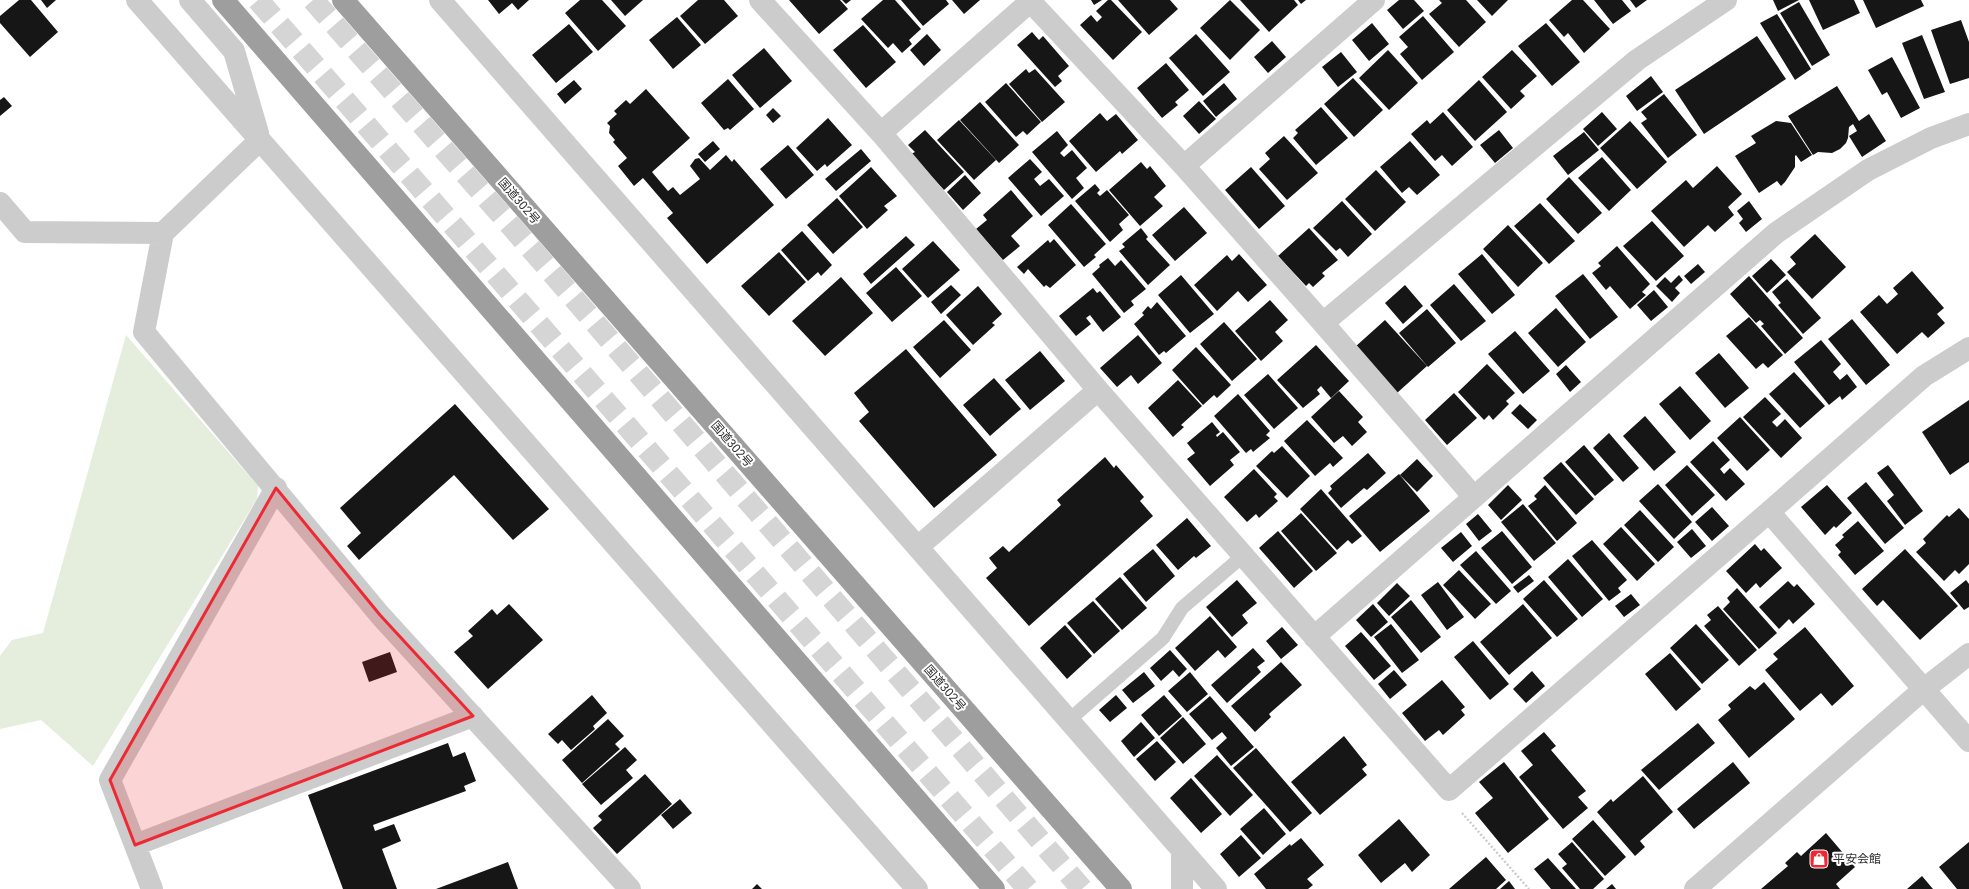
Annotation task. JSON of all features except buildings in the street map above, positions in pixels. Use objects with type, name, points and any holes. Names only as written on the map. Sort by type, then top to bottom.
[{"type":"highway","points":[[223,0],[994,889]]},
{"type":"highway","name":"国道302号","points":[[343,0],[1121,889]]},
{"type":"street","points":[[137,0],[917,889]]},
{"type":"street","points":[[190,0],[234,51],[260,140]]},
{"type":"street","points":[[440,0],[1216,889]]},
{"type":"street","points":[[760,0],[882,133],[1098,390],[1449,790],[1924,376],[1969,348]]},
{"type":"street","points":[[1184,166],[1374,0]]},
{"type":"street","points":[[1323,323],[1638,60],[1726,0]]},
{"type":"street","points":[[882,133],[1031,1],[1184,166],[1474,497]]},
{"type":"street","points":[[1314,637],[1776,233],[1868,170],[1931,138],[1969,124]]},
{"type":"street","points":[[260,140],[163,233],[144,332],[276,488],[380,615],[473,716],[627,888]]},
{"type":"street","points":[[0,203],[26,232],[163,233]]},
{"type":"street","points":[[918,547],[1098,390]]},
{"type":"street","points":[[152,889],[110,780],[276,488]]},
{"type":"street","points":[[1769,512],[1969,741]]},
{"type":"street","points":[[1695,889],[1924,689],[1969,654]]},
{"type":"street","points":[[135,845],[473,716]]},
{"type":"street","points":[[1182,850],[1182,889]]},
{"type":"lane","points":[[1069,720],[1163,638],[1182,608],[1244,555]]},
{"type":"path","points":[[1449,790],[1462,814],[1529,889]]},
{"type":"highlighted area","points":[[276,488],[380,615],[473,716],[135,845],[110,780]]},
{"type":"green space","points":[[126,335],[258,486],[257,499],[93,766],[41,720],[0,729],[0,656],[12,640],[43,633]]},
{"type":"tunnel","points":[[258,0],[1028,889]]},
{"type":"tunnel","points":[[313,0],[547,267],[1082,889]]},
{"type":"place","name":"平安会館","points":[[1819,859]]}]
